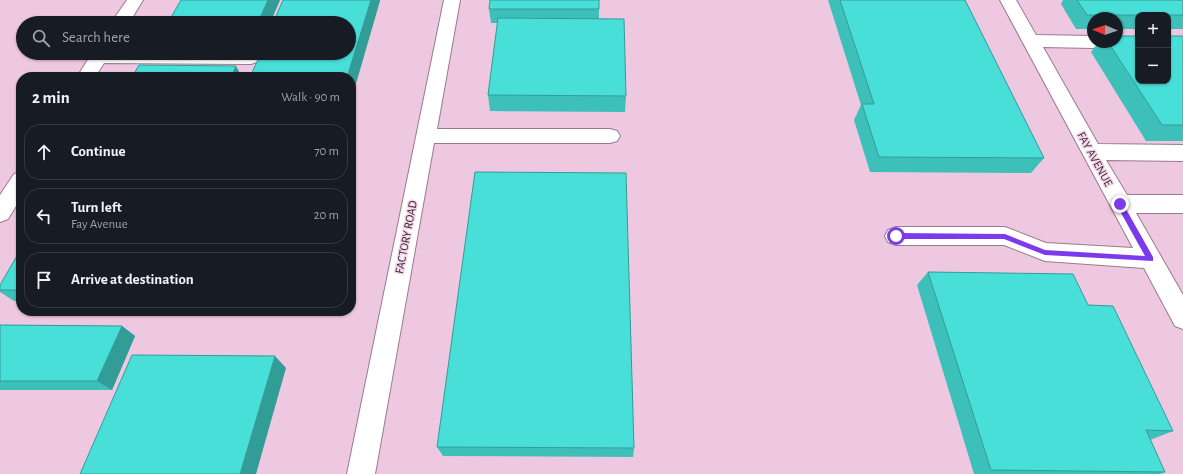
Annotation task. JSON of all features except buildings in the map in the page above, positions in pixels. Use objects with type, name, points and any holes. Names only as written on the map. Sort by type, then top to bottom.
[{"type":"street","points":[[125,16],[135,0]]},
{"type":"street","name":"FACTORY ROAD","points":[[361,474],[452,0]]},
{"type":"street","name":"FAY AVENUE","points":[[1008,0],[1183,318]]},
{"type":"street","points":[[1030,41],[1087,42]]},
{"type":"street","points":[[89,72],[97,60]]},
{"type":"street","points":[[426,136],[610,136]]},
{"type":"street","points":[[1091,152],[1183,153]]},
{"type":"street","points":[[0,213],[16,188]]},
{"type":"street","points":[[1120,204],[1183,204]]},
{"type":"street","points":[[896,236],[1005,236],[1045,252],[1150,259]]},
{"type":"shaded area","points":[[0,0],[1183,0],[1183,474],[0,474]]},
{"type":"route","points":[[896,236],[1005,236],[1045,252],[1150,259],[1120,204]]}]
